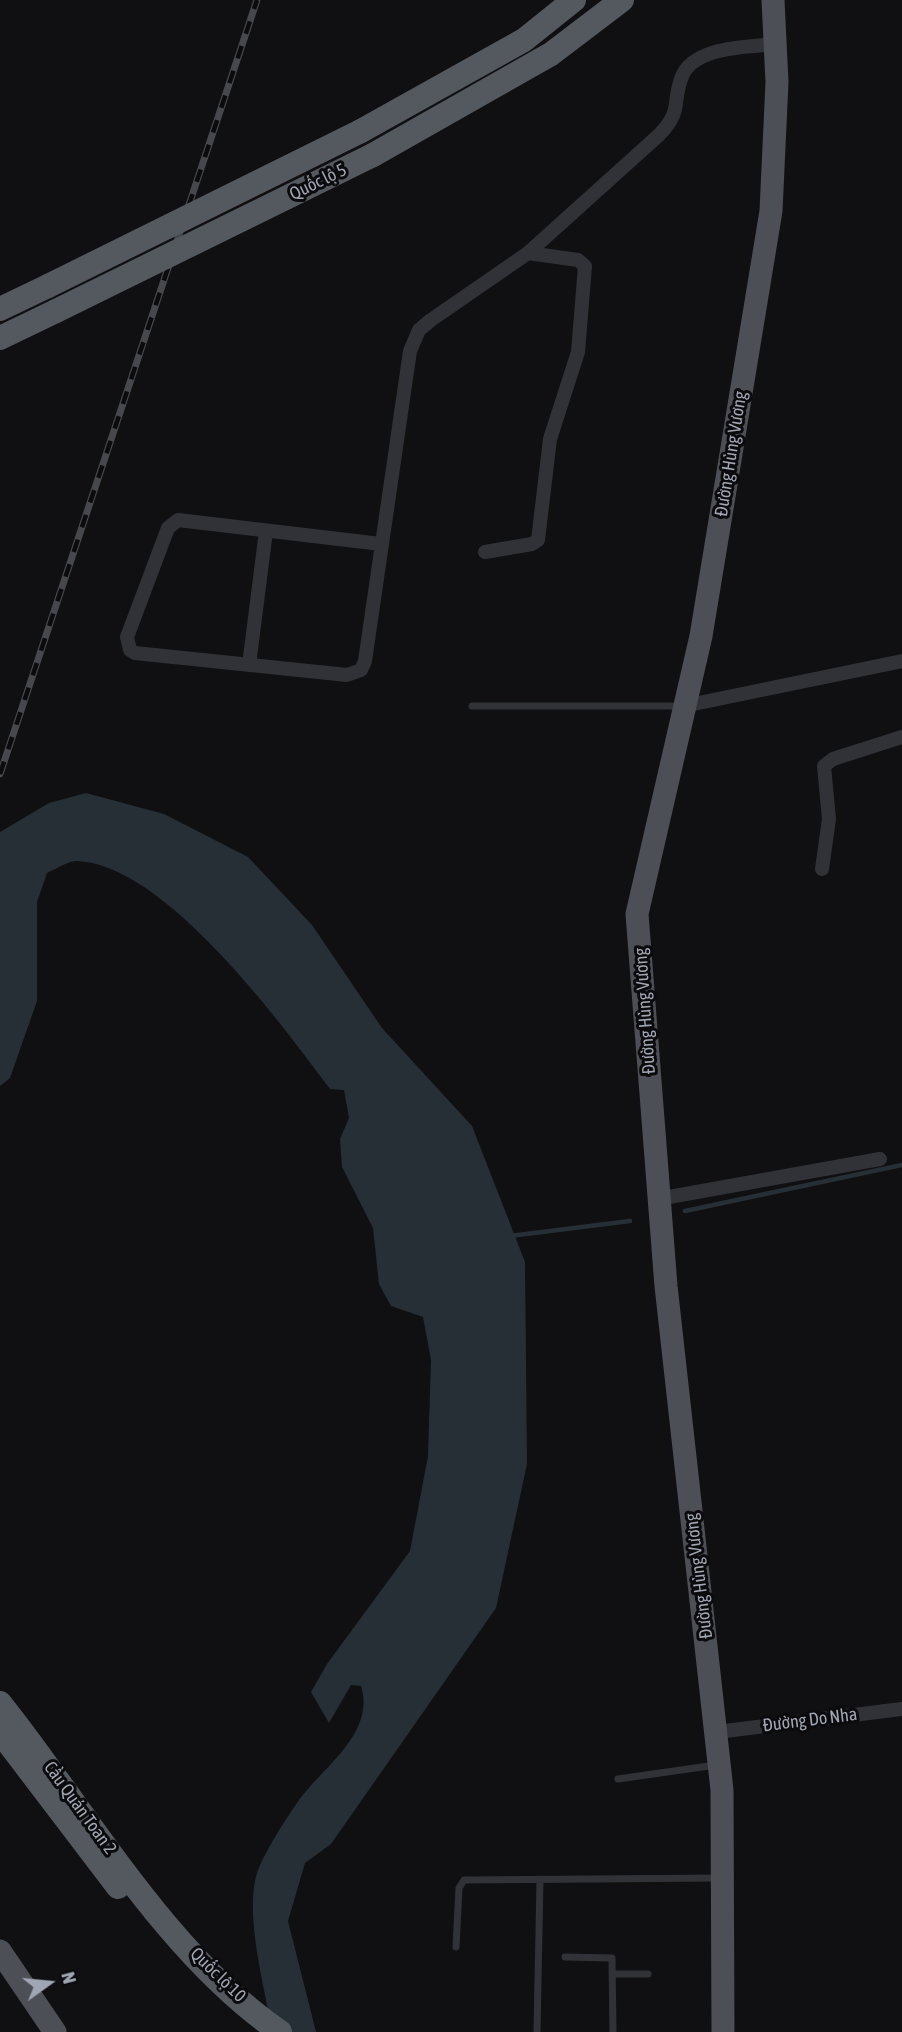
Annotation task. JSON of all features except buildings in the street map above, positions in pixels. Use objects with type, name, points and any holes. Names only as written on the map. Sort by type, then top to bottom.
[{"type":"highway","name":"Quốc lộ 5","points":[[0,309],[361,131],[524,40],[574,0]]},
{"type":"highway","name":"Quốc lộ 5","points":[[0,338],[373,155],[551,54],[622,0]]},
{"type":"highway","name":"Cầu Quán Toan 2","points":[[0,1703],[153,1920]]},
{"type":"highway","name":"Cầu Quán Toan 2","points":[[0,1732],[153,1920]]},
{"type":"highway","name":"Quốc lộ 10","points":[[153,1920],[214,1974],[269,2030]]},
{"type":"main road","name":"Đường Hùng Vương","points":[[723,2032],[724,1878],[720,1765],[659,1199],[637,914],[701,636],[771,211],[776,82],[773,5]]},
{"type":"main road","points":[[0,1951],[55,2032]]},
{"type":"street","points":[[381,544],[186,520],[172,523],[167,528],[127,637],[130,650],[135,653],[347,676],[361,670],[365,661],[414,340],[431,320],[528,253],[667,126],[676,114],[681,77],[691,66],[718,49],[775,44]]},
{"type":"street","points":[[485,552],[532,544],[538,540],[550,439],[578,352],[584,266],[578,260],[528,253]]},
{"type":"street","points":[[248,666],[266,531]]},
{"type":"street","points":[[684,706],[902,661]]},
{"type":"street","points":[[822,869],[829,819],[824,766],[833,759],[902,737]]},
{"type":"street","points":[[659,1199],[880,1159]]},
{"type":"street","name":"Đường Do Nha","points":[[717,1732],[902,1709]]},
{"type":"lane","points":[[472,706],[684,706]]},
{"type":"lane","points":[[618,1779],[720,1765]]},
{"type":"lane","points":[[456,1947],[459,1888],[464,1880],[724,1878]]},
{"type":"lane","points":[[537,2032],[540,1880]]},
{"type":"lane","points":[[565,1956],[611,1958],[613,2032]]},
{"type":"lane","points":[[613,1975],[648,1974]]},
{"type":"shaded area","points":[[86,793],[164,814],[248,857],[312,925],[382,1028],[472,1126],[525,1262],[527,1464],[496,1608],[331,1844],[305,1863],[288,1921],[316,2032],[272,2032],[254,1930],[254,1890],[260,1865],[281,1827],[307,1790],[344,1749],[361,1720],[364,1703],[361,1686],[351,1685],[329,1723],[311,1692],[327,1664],[410,1551],[428,1456],[431,1360],[423,1317],[391,1306],[379,1284],[373,1228],[342,1167],[340,1139],[349,1118],[344,1090],[330,1089],[282,1026],[218,951],[182,917],[146,889],[111,869],[77,861],[47,873],[37,902],[37,1001],[10,1078],[0,1086],[0,832],[49,803]]},
{"type":"waterway","points":[[685,1211],[902,1165]]},
{"type":"waterway","points":[[510,1236],[630,1221]]},
{"type":"railway","points":[[0,774],[257,0]]}]
